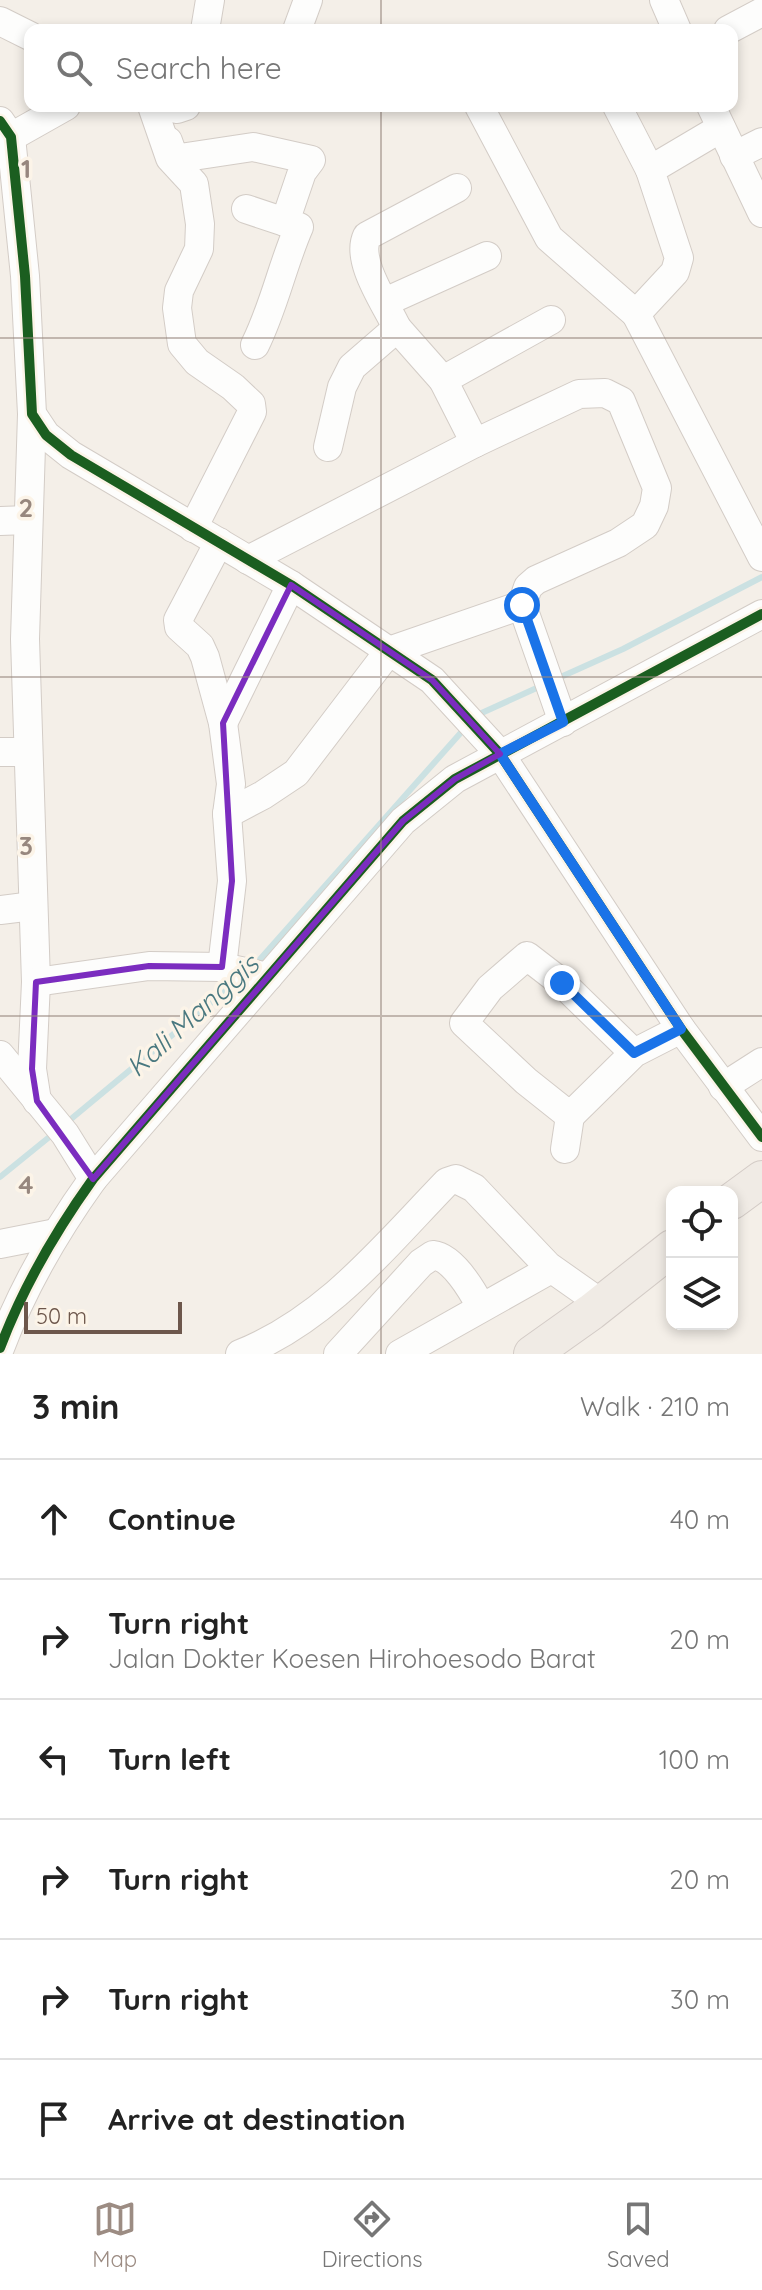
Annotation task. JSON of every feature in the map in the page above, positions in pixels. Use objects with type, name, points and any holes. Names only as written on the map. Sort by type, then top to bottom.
[{"type":"main road","points":[[738,1197],[762,1179]]},
{"type":"main road","points":[[532,1354],[666,1253]]},
{"type":"street","points":[[206,24],[210,0]]},
{"type":"street","points":[[299,24],[308,0]]},
{"type":"street","points":[[664,0],[674,24]]},
{"type":"street","points":[[738,25],[762,12]]},
{"type":"street","points":[[0,21],[24,33]]},
{"type":"street","points":[[37,1101],[32,1069],[36,982],[25,639],[14,520],[32,414],[25,276],[5,129],[50,112]]},
{"type":"street","points":[[158,112],[173,155],[185,158],[253,147],[311,160],[302,172],[285,222]]},
{"type":"street","points":[[158,112],[170,158],[194,184],[200,224],[199,249],[179,291],[177,308],[182,344],[197,362],[251,404],[252,412],[193,528]]},
{"type":"street","points":[[482,112],[549,238],[636,314],[762,557]]},
{"type":"street","points":[[620,112],[650,170],[679,258],[675,272],[636,314]]},
{"type":"street","points":[[650,170],[716,117],[762,213]]},
{"type":"street","points":[[734,156],[762,142]]},
{"type":"street","points":[[197,155],[208,208]]},
{"type":"street","points":[[457,188],[367,236],[363,244],[365,264],[397,328],[443,380],[475,443]]},
{"type":"street","points":[[246,209],[299,227],[283,265],[280,286],[268,319],[255,345]]},
{"type":"street","points":[[385,302],[487,256]]},
{"type":"street","points":[[443,380],[551,320]]},
{"type":"street","points":[[328,447],[342,387],[352,367],[397,328]]},
{"type":"street","points":[[248,560],[475,443],[579,394],[605,393],[621,401],[657,488],[654,506],[645,525],[618,543],[536,580],[528,587],[522,605],[563,722]]},
{"type":"street","points":[[32,414],[46,435],[71,455],[291,585],[432,680],[500,754],[681,1029],[762,1137]]},
{"type":"street","points":[[219,542],[178,620],[179,627],[200,646],[223,723],[231,784],[227,814],[232,881],[247,973]]},
{"type":"street","points":[[223,723],[291,585]]},
{"type":"street","points":[[227,814],[296,773],[389,651],[522,605]]},
{"type":"street","points":[[0,1348],[26,1285],[56,1233],[247,973],[403,821],[455,779],[762,614]]},
{"type":"street","points":[[0,752],[28,752]]},
{"type":"street","points":[[0,910],[33,906]]},
{"type":"street","points":[[570,1116],[526,1081],[464,1023],[490,988],[527,956],[562,983],[634,1053]]},
{"type":"street","points":[[36,982],[149,966],[247,973]]},
{"type":"street","points":[[565,1149],[570,1116],[634,1053],[681,1029]]},
{"type":"street","points":[[0,1048],[32,1048]]},
{"type":"street","points":[[0,1055],[60,1128],[93,1179]]},
{"type":"street","points":[[723,1087],[762,1062]]},
{"type":"street","points":[[240,1354],[269,1342],[299,1324],[342,1292],[447,1182],[456,1179],[474,1188],[551,1269],[602,1304]]},
{"type":"street","points":[[0,1244],[56,1233]]},
{"type":"street","points":[[338,1354],[421,1263],[433,1255],[442,1256],[453,1267],[481,1307]]},
{"type":"street","points":[[400,1354],[551,1269]]},
{"type":"street","points":[[342,1292],[357,1332]]},
{"type":"highlighted area","points":[[291,585],[432,680],[500,754],[455,779],[403,821],[93,1179],[37,1101],[32,1069],[36,982],[149,966],[222,967],[232,881],[223,723]]},
{"type":"waterway","name":"Kali Manggis","points":[[554,680],[623,649],[762,577]]},
{"type":"waterway","name":"Kali Manggis","points":[[475,716],[541,686]]},
{"type":"waterway","name":"Kali Manggis","points":[[255,965],[465,728]]},
{"type":"waterway","name":"Kali Manggis","points":[[65,1124],[241,978]]},
{"type":"waterway","name":"Kali Manggis","points":[[0,1177],[53,1134]]},
{"type":"cycle path","points":[[0,121],[11,137],[25,276],[32,414],[46,435],[71,455],[291,585],[432,680],[500,754],[681,1029],[762,1137]]},
{"type":"cycle path","points":[[0,1348],[41,1260],[93,1179],[403,821],[455,779],[762,614]]},
{"type":"route","points":[[522,605],[563,722],[500,754],[681,1029],[634,1053],[562,983]]}]
